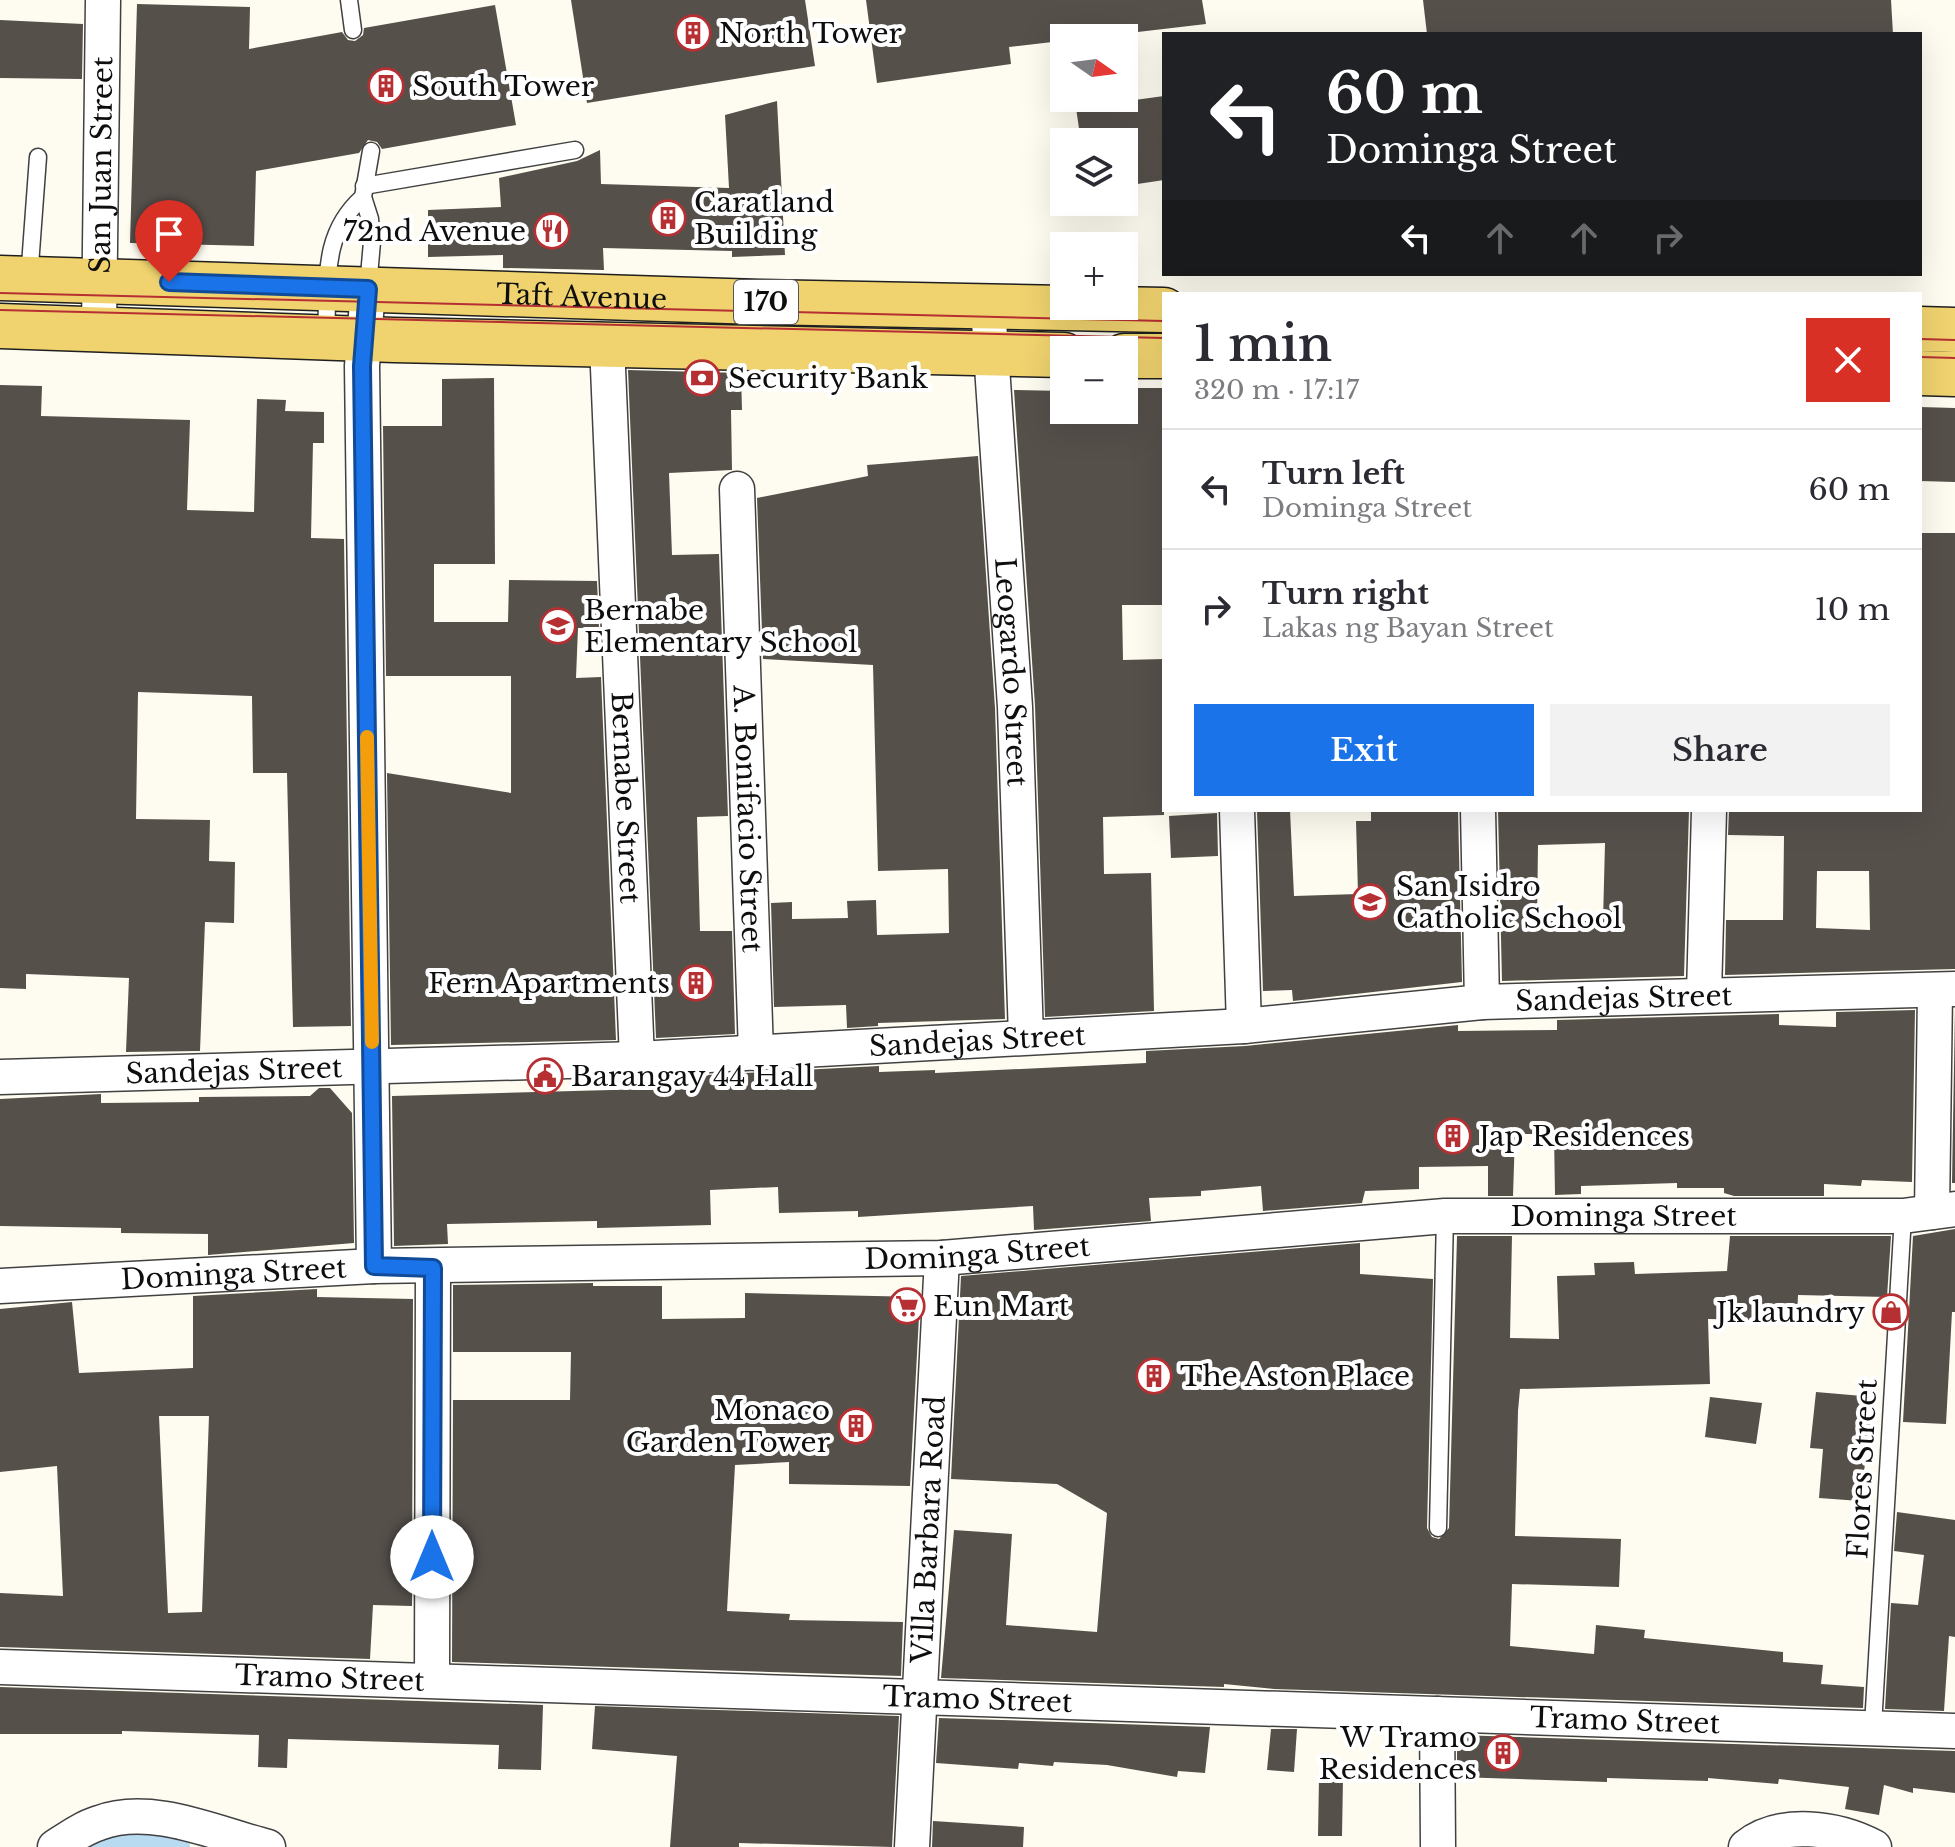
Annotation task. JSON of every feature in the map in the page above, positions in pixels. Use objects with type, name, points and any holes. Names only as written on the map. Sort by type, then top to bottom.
[{"type":"main road","name":"Taft Avenue","points":[[14,278],[759,302],[1162,310]]},
{"type":"main road","points":[[758,348],[759,302]]},
{"type":"main road","points":[[999,307],[1000,353]]},
{"type":"main road","name":"Taft Avenue","points":[[0,326],[345,338],[1050,355]]},
{"type":"main road","points":[[1922,329],[1955,330]]},
{"type":"main road","points":[[1138,356],[1162,356]]},
{"type":"main road","points":[[1922,373],[1955,374]]},
{"type":"street","name":"San Juan Street","points":[[99,329],[103,0]]},
{"type":"street","points":[[348,288],[345,338],[372,1068],[374,1266]]},
{"type":"street","name":"Bernabe Street","points":[[607,344],[637,1059]]},
{"type":"street","name":"Leogardo Street","points":[[1000,353],[1026,1037]]},
{"type":"street","name":"A. Bonifacio Street","points":[[737,489],[756,1053]]},
{"type":"street","points":[[1237,812],[1244,1026]]},
{"type":"street","points":[[1478,812],[1482,1002]]},
{"type":"street","points":[[1704,994],[1709,812]]},
{"type":"street","points":[[1930,1213],[1945,990]]},
{"type":"street","name":"Sandejas Street","points":[[0,1077],[637,1059],[1244,1026],[1482,1002],[1945,990]]},
{"type":"street","name":"Dominga Street","points":[[0,1286],[374,1266],[433,1268],[942,1258],[1445,1216],[1930,1213]]},
{"type":"street","name":"Villa Barbara Road","points":[[912,1847],[942,1258]]},
{"type":"street","points":[[432,1679],[433,1268]]},
{"type":"street","name":"Tramo Street","points":[[0,1667],[1955,1731]]},
{"type":"street","points":[[1437,1714],[1438,1847]]},
{"type":"street","points":[[55,1847],[101,1822],[124,1817],[155,1817],[268,1847]]},
{"type":"street","points":[[1746,1847],[1755,1840],[1795,1828],[1818,1830],[1874,1847]]},
{"type":"lane","points":[[349,0],[353,30]]},
{"type":"lane","points":[[348,288],[333,235],[344,213],[363,192],[575,150]]},
{"type":"lane","points":[[348,288],[372,242],[363,192],[371,151]]},
{"type":"lane","points":[[14,278],[38,157]]},
{"type":"lane","name":"Flores Street","points":[[1873,1726],[1930,1213]]},
{"type":"lane","points":[[1438,1528],[1445,1216]]},
{"type":"building","name":"North Tower","points":[[571,0],[805,0],[815,66],[587,103]]},
{"type":"building","points":[[866,0],[1202,0],[1206,24],[1138,32],[1138,24],[1050,24],[1050,42],[1009,47],[1011,64],[877,83]]},
{"type":"building","points":[[1423,0],[1891,0],[1893,32],[1427,32]]},
{"type":"building","points":[[137,4],[250,7],[249,49],[342,32],[348,40],[355,41],[363,35],[364,28],[495,5],[516,125],[382,149],[377,142],[368,140],[359,153],[256,171],[254,246],[130,243]]},
{"type":"building","points":[[0,20],[83,24],[82,79],[0,78]]},
{"type":"building","points":[[1162,96],[1162,180],[1138,184],[1138,128],[1079,128],[1077,112],[1138,112],[1138,100]]},
{"type":"building","points":[[777,101],[785,255],[732,257],[732,251],[603,248],[604,270],[503,268],[503,255],[428,257],[428,210],[501,207],[499,178],[577,161],[600,150],[601,184],[729,188],[725,115]]},
{"type":"building","points":[[628,370],[741,373],[742,410],[731,410],[732,470],[669,473],[672,555],[719,554],[728,816],[697,817],[700,931],[732,931],[735,1034],[656,1038]]},
{"type":"building","points":[[494,378],[495,564],[434,564],[434,622],[508,622],[509,580],[597,581],[599,628],[578,628],[576,678],[601,677],[616,1040],[391,1045],[387,773],[511,793],[511,676],[386,676],[383,426],[442,426],[442,379]]},
{"type":"building","points":[[0,385],[42,386],[41,416],[190,420],[187,510],[254,512],[257,399],[286,400],[285,411],[324,412],[324,443],[313,443],[311,538],[344,539],[351,1026],[293,1027],[287,773],[253,773],[252,696],[138,692],[136,819],[210,820],[209,861],[235,862],[234,923],[205,922],[200,1051],[126,1052],[129,978],[26,974],[26,989],[0,988]]},
{"type":"building","points":[[1138,388],[1162,388],[1162,605],[1122,605],[1123,660],[1162,659],[1164,815],[1103,817],[1104,874],[1151,873],[1154,1011],[1045,1017],[1035,706],[1014,390],[1050,391],[1050,424],[1138,424]]},
{"type":"building","points":[[1922,407],[1955,408],[1955,482],[1922,481]]},
{"type":"building","points":[[978,456],[995,708],[1005,1019],[878,1023],[878,1026],[847,1028],[846,1005],[774,1007],[771,903],[792,902],[792,919],[848,918],[847,901],[876,900],[877,935],[949,933],[948,869],[878,871],[873,665],[763,659],[757,498],[868,476],[867,465]]},
{"type":"building","points":[[1922,533],[1955,533],[1955,969],[1725,975],[1726,920],[1783,920],[1784,836],[1728,835],[1729,812],[1922,812]],"holes":[[[1817,871],[1869,871],[1870,930],[1816,928]]]},
{"type":"building","name":"San Isidro Catholic School","points":[[1257,812],[1290,812],[1294,896],[1358,894],[1356,821],[1371,821],[1371,812],[1458,812],[1462,982],[1293,1001],[1292,990],[1263,991]]},
{"type":"building","points":[[1498,812],[1689,812],[1684,976],[1502,981]],"holes":[[[1605,843],[1603,921],[1537,921],[1538,845]]]},
{"type":"building","points":[[1217,813],[1218,856],[1171,858],[1169,816]]},
{"type":"building","points":[[1955,1009],[1955,1183],[1952,1183]]},
{"type":"building","points":[[1915,1010],[1912,1182],[1862,1180],[1861,1186],[1824,1184],[1824,1196],[1734,1196],[1724,1193],[1724,1188],[1677,1188],[1677,1183],[1581,1186],[1581,1194],[1555,1195],[1554,1134],[1515,1134],[1513,1196],[1488,1196],[1488,1166],[1419,1167],[1419,1189],[1365,1191],[1362,1203],[1263,1211],[1261,1186],[1201,1191],[1201,1196],[1149,1198],[1151,1221],[1034,1230],[1033,1206],[858,1217],[858,1211],[779,1213],[778,1187],[710,1190],[711,1225],[597,1228],[597,1221],[447,1224],[448,1244],[394,1246],[392,1096],[649,1089],[649,1078],[879,1066],[879,1072],[935,1070],[935,1073],[1146,1063],[1146,1051],[1245,1046],[1458,1025],[1458,1031],[1557,1030],[1557,1020],[1779,1014],[1779,1025],[1836,1027],[1836,1012]]},
{"type":"building","points":[[319,1088],[330,1088],[352,1113],[354,1243],[208,1255],[208,1234],[121,1233],[121,1228],[0,1226],[0,1099],[101,1094],[101,1103],[199,1102],[199,1097],[310,1096]]},
{"type":"building","points":[[1955,1229],[1955,1312],[1952,1312],[1946,1424],[1903,1422],[1913,1236]]},
{"type":"building","points":[[1457,1236],[1512,1236],[1510,1338],[1559,1339],[1557,1276],[1595,1275],[1594,1263],[1634,1262],[1635,1274],[1727,1271],[1730,1236],[1891,1236],[1887,1297],[1798,1295],[1797,1321],[1708,1319],[1710,1384],[1520,1389],[1518,1411],[1515,1536],[1621,1539],[1619,1587],[1512,1584],[1510,1646],[1594,1654],[1596,1625],[1645,1630],[1644,1638],[1783,1652],[1783,1662],[1823,1665],[1821,1684],[1864,1687],[1863,1708],[1274,1689],[1224,1684],[1224,1687],[941,1678],[954,1530],[1012,1534],[1006,1625],[1097,1632],[1107,1513],[1057,1484],[951,1479],[961,1276],[1360,1243],[1360,1274],[1433,1279],[1427,1528],[1432,1537],[1439,1539],[1449,1528]]},
{"type":"building","points":[[593,1283],[593,1286],[662,1286],[662,1319],[745,1318],[745,1293],[920,1297],[910,1486],[789,1484],[789,1462],[735,1465],[727,1611],[790,1614],[789,1620],[903,1622],[901,1676],[452,1662],[453,1400],[570,1400],[571,1352],[453,1352],[453,1285]]},
{"type":"building","points":[[317,1289],[317,1297],[413,1299],[412,1606],[373,1605],[370,1659],[0,1647],[0,1593],[63,1596],[57,1466],[0,1472],[0,1309],[72,1302],[79,1373],[193,1368],[193,1296]],"holes":[[[159,1416],[209,1416],[202,1612],[168,1613]]]},
{"type":"building","points":[[1816,1392],[1874,1397],[1860,1501],[1819,1498],[1823,1449],[1810,1448]]},
{"type":"building","points":[[1710,1397],[1762,1403],[1756,1444],[1705,1437]]},
{"type":"building","points":[[1897,1512],[1955,1520],[1955,1637],[1949,1636],[1944,1711],[1885,1709],[1891,1603],[1918,1605],[1924,1555],[1894,1551]]},
{"type":"building","points":[[0,1687],[543,1705],[541,1770],[498,1769],[499,1745],[288,1739],[287,1768],[258,1767],[259,1735],[122,1731],[122,1734],[0,1734]]},
{"type":"building","points":[[595,1706],[899,1716],[892,1847],[739,1843],[739,1847],[670,1847],[677,1756],[592,1749]]},
{"type":"building","points":[[939,1718],[1210,1727],[1205,1773],[1178,1771],[1177,1777],[1107,1765],[1054,1762],[1053,1766],[1019,1763],[1018,1769],[936,1763]]},
{"type":"building","points":[[1271,1729],[1297,1729],[1294,1772],[1267,1770]]},
{"type":"building","points":[[1457,1735],[1955,1751],[1955,1793],[1913,1788],[1913,1793],[1884,1785],[1879,1815],[1845,1809],[1849,1787],[1779,1779],[1778,1784],[1708,1778],[1708,1781],[1607,1778],[1607,1782],[1457,1777]]},
{"type":"building","points":[[1319,1778],[1343,1778],[1342,1836],[1318,1836]]},
{"type":"building","points":[[933,1821],[1024,1827],[1023,1847],[932,1847]]},
{"type":"waterway","points":[[87,1847],[100,1839],[162,1847]]},
{"type":"tram line","points":[[0,293],[1162,321]]},
{"type":"tram line","points":[[0,310],[1162,338]]},
{"type":"tram line","points":[[1922,339],[1955,340]]},
{"type":"tram line","points":[[1922,357],[1955,358]]},
{"type":"slow traffic","points":[[367,737],[372,1042]]},
{"type":"place","name":"North Tower","points":[[693,33]]},
{"type":"place","name":"South Tower","points":[[386,86]]},
{"type":"place","name":"Caratland Building","points":[[668,218]]},
{"type":"place","name":"72nd Avenue","points":[[552,231]]},
{"type":"place","name":"Security Bank","points":[[702,378]]},
{"type":"place","name":"Bernabe Elementary School","points":[[558,626]]},
{"type":"place","name":"San Isidro Catholic School","points":[[1370,902]]},
{"type":"place","name":"Fern Apartments","points":[[696,983]]},
{"type":"place","name":"Barangay 44 Hall","points":[[545,1076]]},
{"type":"place","name":"Jap Residences","points":[[1453,1136]]},
{"type":"place","name":"Eun Mart","points":[[907,1306]]},
{"type":"place","name":"Jk laundry","points":[[1891,1312]]},
{"type":"place","name":"The Aston Place","points":[[1154,1376]]},
{"type":"place","name":"Monaco Garden Tower","points":[[856,1426]]},
{"type":"place","name":"W Tramo Residences","points":[[1503,1753]]},
{"type":"route","points":[[169,282],[368,289],[362,366],[374,1266],[433,1268],[432,1557]]}]
